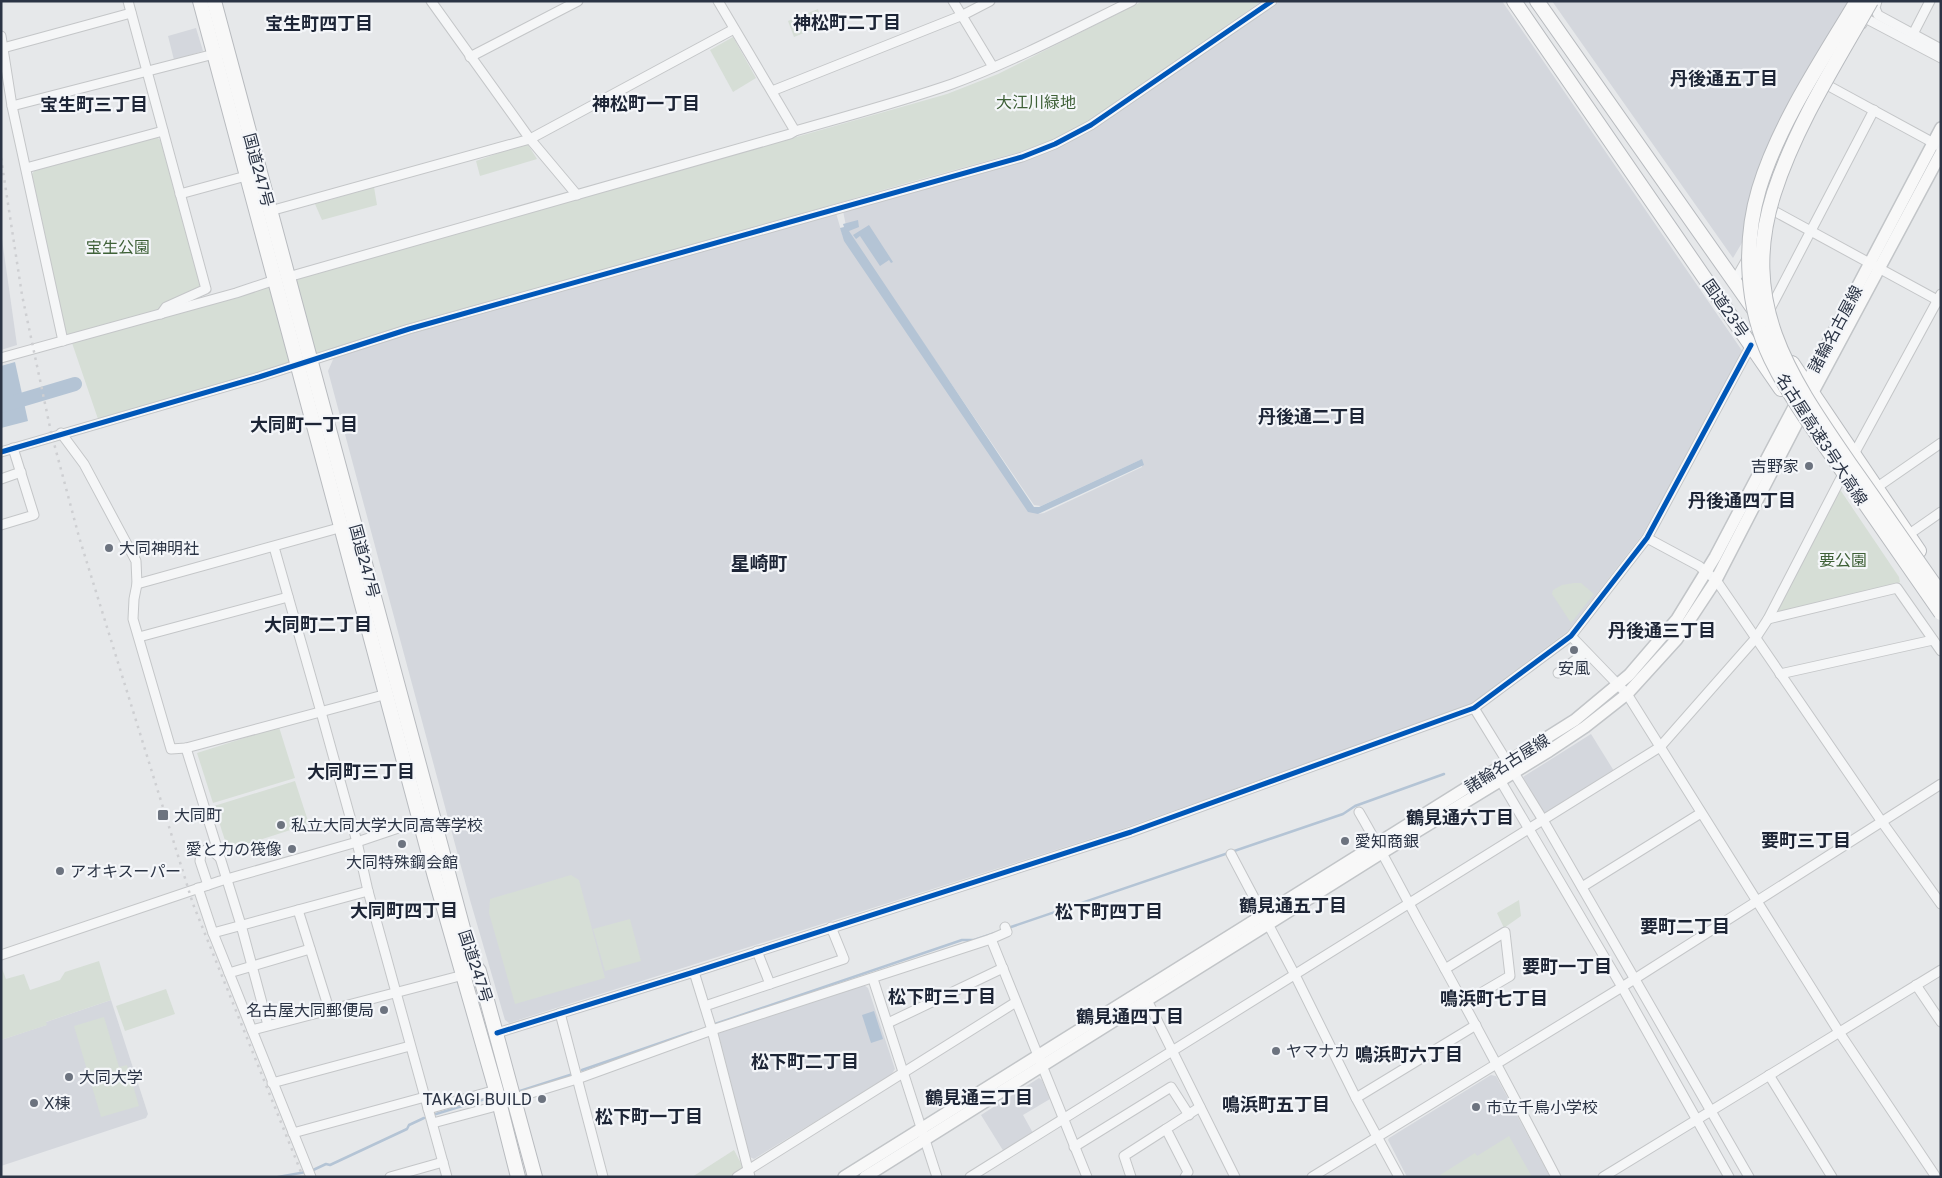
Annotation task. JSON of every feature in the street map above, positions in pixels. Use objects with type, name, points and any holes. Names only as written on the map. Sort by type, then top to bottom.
[{"type":"highway","name":"国道247号","points":[[200,1],[246,176],[282,279],[349,526],[427,819],[462,975],[496,1090],[518,1177]]},
{"type":"highway","name":"国道247号","points":[[214,1],[270,211],[282,279]]},
{"type":"highway","name":"国道23号","points":[[1514,1],[1797,412],[1941,613]]},
{"type":"highway","name":"名古屋高速3号大高線","points":[[1857,1],[1789,119],[1776,145],[1760,187],[1755,205],[1750,244],[1752,291],[1758,320],[1770,357],[1792,398],[1941,613]]},
{"type":"highway","name":"名古屋高速3号大高線","points":[[1869,1],[1802,124],[1781,174],[1773,196],[1764,242],[1763,282],[1767,308],[1780,349],[1804,397],[1941,594]]},
{"type":"highway","points":[[1865,18],[1863,10],[1869,1]]},
{"type":"highway","name":"国道23号","points":[[1538,3],[1809,387],[1939,578]]},
{"type":"highway","name":"国道247号","points":[[349,526],[387,694],[472,962],[479,970],[535,1177]]},
{"type":"main road","name":"諸輪名古屋線","points":[[844,1177],[922,1135],[1512,766],[1585,727],[1627,694],[1677,639],[1716,580],[1809,387],[1937,145],[1941,128]]},
{"type":"main road","name":"諸輪名古屋線","points":[[1875,265],[1941,154]]},
{"type":"main road","name":"諸輪名古屋線","points":[[1381,848],[1500,780],[1512,766],[1575,720],[1629,675],[1677,619],[1706,572],[1797,412]]},
{"type":"main road","name":"諸輪名古屋線","points":[[865,1177],[922,1135]]},
{"type":"street","points":[[128,1],[206,289],[166,307],[161,314]]},
{"type":"street","points":[[431,1],[530,139],[577,195]]},
{"type":"street","points":[[470,57],[578,1]]},
{"type":"street","points":[[718,1],[795,131]]},
{"type":"street","points":[[953,1],[993,67]]},
{"type":"street","points":[[772,91],[962,16],[990,1]]},
{"type":"street","points":[[1,358],[236,293],[890,104],[951,84],[993,67],[1132,1]]},
{"type":"street","points":[[1,452],[259,377],[409,329],[1022,157],[1054,144],[1091,125],[1272,1]]},
{"type":"street","points":[[1840,62],[1844,50],[1846,22],[1857,1]]},
{"type":"street","points":[[1877,1],[1875,8],[1878,15],[1941,49]]},
{"type":"street","points":[[1913,34],[1930,1]]},
{"type":"street","points":[[3,48],[131,13]]},
{"type":"street","points":[[1734,282],[1774,211],[1782,175],[1789,156],[1865,18],[1941,58]]},
{"type":"street","points":[[270,211],[530,139],[734,29]]},
{"type":"street","points":[[1,36],[12,106],[63,341]]},
{"type":"street","points":[[12,106],[227,50]]},
{"type":"street","points":[[1827,85],[1937,145]]},
{"type":"street","points":[[1763,322],[1874,110]]},
{"type":"street","points":[[26,168],[163,131]]},
{"type":"street","points":[[180,194],[246,176]]},
{"type":"street","points":[[1774,211],[1940,299],[1854,454]]},
{"type":"street","points":[[497,1033],[1131,832],[1474,708],[1571,636],[1647,538],[1751,345]]},
{"type":"street","points":[[61,433],[84,464],[136,561],[137,584],[133,619],[171,749],[186,748],[387,694]]},
{"type":"street","points":[[1876,488],[1941,443]]},
{"type":"street","points":[[1,525],[34,515],[13,448]]},
{"type":"street","points":[[1,478],[21,472]]},
{"type":"street","points":[[970,1177],[1660,747],[1755,639],[1768,619],[1842,476]]},
{"type":"street","points":[[1908,534],[1941,512]]},
{"type":"street","points":[[137,584],[349,526]]},
{"type":"street","points":[[1647,538],[1706,572],[1716,580],[1882,822],[1941,904]]},
{"type":"street","points":[[274,547],[321,712],[447,1177]]},
{"type":"street","points":[[1768,619],[1897,588],[1941,651]]},
{"type":"street","points":[[139,637],[288,597]]},
{"type":"street","points":[[1571,636],[1627,694],[1839,1032],[1935,1174]]},
{"type":"street","points":[[1780,674],[1933,640]]},
{"type":"street","points":[[1558,673],[1586,652]]},
{"type":"street","points":[[1474,708],[1512,766],[1748,1177]]},
{"type":"street","points":[[186,748],[241,925],[268,1025]]},
{"type":"street","points":[[1500,780],[1622,987],[1730,1177]]},
{"type":"street","points":[[1312,1177],[1635,979],[1941,784]]},
{"type":"street","points":[[1359,812],[1381,848],[1409,904],[1476,1025],[1556,1177]]},
{"type":"street","points":[[1582,887],[1701,813]]},
{"type":"street","points":[[1,955],[198,888],[356,842],[427,819]]},
{"type":"street","points":[[208,885],[200,861],[200,853],[209,848],[219,857]]},
{"type":"street","points":[[1231,854],[1295,975],[1356,1098],[1379,1136],[1399,1177]]},
{"type":"street","points":[[198,888],[213,933],[309,1172]]},
{"type":"street","points":[[213,933],[368,891]]},
{"type":"street","points":[[298,910],[329,1009]]},
{"type":"street","points":[[705,1006],[844,959],[831,927]]},
{"type":"street","points":[[515,1098],[576,1079],[712,1030],[991,939],[1007,932],[1006,929]]},
{"type":"street","points":[[1445,969],[1505,932],[1510,976],[1464,1003]]},
{"type":"street","points":[[991,939],[1074,1146],[1083,1175]]},
{"type":"street","points":[[229,973],[310,949]]},
{"type":"street","points":[[757,951],[770,984]]},
{"type":"street","points":[[888,1023],[1003,968]]},
{"type":"street","points":[[252,1030],[479,970]]},
{"type":"street","points":[[1603,1177],[1941,970]]},
{"type":"street","points":[[694,972],[712,1030],[749,1173]]},
{"type":"street","points":[[873,979],[905,1073],[922,1135],[937,1177]]},
{"type":"street","points":[[1916,985],[1941,1022]]},
{"type":"street","points":[[1145,996],[1235,1177]]},
{"type":"street","points":[[737,1177],[749,1173],[1016,1002]]},
{"type":"street","points":[[560,1013],[603,1177]]},
{"type":"street","points":[[1356,1098],[1476,1025]]},
{"type":"street","points":[[272,1083],[410,1046]]},
{"type":"street","points":[[1770,1075],[1832,1177]]},
{"type":"street","points":[[1074,1146],[1171,1087],[1188,1115]]},
{"type":"street","points":[[428,1109],[496,1090]]},
{"type":"street","points":[[293,1133],[425,1097]]},
{"type":"street","points":[[433,1123],[500,1105]]},
{"type":"street","points":[[1131,1177],[1124,1156],[1200,1107]]},
{"type":"street","points":[[1166,1129],[1188,1172],[1185,1177]]},
{"type":"street","points":[[390,1177],[443,1162]]},
{"type":"shaded area","points":[[1280,1],[1502,1],[1743,352],[1643,534],[1568,631],[1468,706],[1122,829],[509,1023],[505,1020],[470,900],[328,371],[335,355],[836,213],[843,237],[1038,514],[1044,513],[1142,467],[1140,460],[1041,506],[1034,505],[847,231],[843,211],[1022,160],[1094,128]]},
{"type":"shaded area","points":[[1552,1],[1850,1],[1782,122],[1746,236],[1733,258]]},
{"type":"shaded area","points":[[196,28],[203,51],[174,60],[168,36]]},
{"type":"shaded area","points":[[1,232],[17,345],[1,350]]},
{"type":"shaded area","points":[[1591,734],[1614,771],[1543,815],[1523,777]]},
{"type":"shaded area","points":[[864,985],[868,988],[895,1069],[891,1075],[754,1159],[750,1157],[717,1033]]},
{"type":"shaded area","name":"大同大学","points":[[111,1000],[148,1114],[146,1118],[1,1166],[1,1040],[46,1025],[46,1022]]},
{"type":"shaded area","name":"市立千鳥小学校","points":[[1491,1075],[1496,1076],[1550,1177],[1407,1177],[1388,1140],[1389,1138]]},
{"type":"shaded area","points":[[1039,1078],[1042,1080],[1050,1099],[1023,1115],[1033,1133],[1004,1152],[981,1115]]},
{"type":"green space","name":"大江川緑地","points":[[1143,1],[1262,1],[1089,121],[1053,140],[1023,151],[907,183],[98,419],[72,343],[947,94],[998,74]]},
{"type":"green space","points":[[818,9],[823,25],[794,37],[788,21]]},
{"type":"green space","points":[[733,37],[756,78],[733,92],[710,50]]},
{"type":"green space","name":"宝生公園","points":[[157,137],[161,141],[201,288],[158,311],[72,335],[67,334],[50,264],[32,174],[35,170]]},
{"type":"green space","points":[[527,143],[537,159],[480,176],[476,161]]},
{"type":"green space","points":[[374,187],[377,205],[322,220],[315,204]]},
{"type":"green space","name":"要公園","points":[[1841,491],[1899,577],[1900,582],[1896,585],[1778,613],[1775,610],[1836,493]]},
{"type":"green space","points":[[1581,583],[1594,594],[1571,623],[1552,594],[1553,590],[1562,585]]},
{"type":"green space","points":[[279,727],[295,778],[213,803],[197,753]]},
{"type":"green space","points":[[295,781],[309,824],[228,850],[214,806]]},
{"type":"green space","points":[[571,875],[579,880],[605,978],[515,1004],[489,913],[490,899]]},
{"type":"green space","points":[[1519,900],[1521,916],[1504,928],[1497,913]]},
{"type":"green space","points":[[630,919],[641,961],[605,971],[593,929]]},
{"type":"green space","points":[[99,961],[111,1000],[46,1022],[47,1025],[1,1040],[1,966],[6,979],[24,974],[30,990],[60,980],[65,972]]},
{"type":"green space","points":[[166,989],[175,1014],[125,1031],[116,1006]]},
{"type":"green space","points":[[104,1017],[119,1067],[127,1065],[139,1106],[101,1117],[74,1026]]},
{"type":"green space","points":[[1509,1136],[1532,1177],[1441,1177],[1440,1175],[1475,1153],[1477,1156]]},
{"type":"green space","points":[[734,1150],[744,1169],[732,1177],[692,1177]]},
{"type":"water","points":[[858,220],[859,227],[849,231],[1034,507],[1039,507],[1142,459],[1144,465],[1038,514],[1028,512],[844,241],[840,228],[844,227],[843,224]]},
{"type":"water","points":[[869,225],[893,262],[891,263],[889,260],[880,266],[860,236],[856,239],[853,235]]},
{"type":"water","points":[[15,362],[28,421],[1,428],[1,366]]},
{"type":"water","points":[[874,1011],[883,1039],[871,1043],[862,1015]]},
{"type":"waterway","points":[[1,406],[75,384]]},
{"type":"waterway","points":[[1008,928],[1343,814],[1355,806],[1444,774]]},
{"type":"waterway","points":[[715,1024],[962,940],[974,940],[995,933]]},
{"type":"waterway","points":[[582,1070],[692,1032]]},
{"type":"waterway","points":[[520,1091],[573,1074]]},
{"type":"waterway","points":[[436,1114],[485,1099]]},
{"type":"waterway","points":[[311,1171],[326,1164],[330,1165],[407,1129],[409,1125],[424,1118]]},
{"type":"waterway","points":[[278,1177],[306,1172]]},
{"type":"railway","points":[[1,158],[22,295],[51,432],[79,537],[193,904],[303,1177]]},
{"type":"cycle path","points":[[1,452],[259,377],[409,329],[1022,157],[1055,144],[1091,125],[1272,1]]},
{"type":"cycle path","points":[[497,1033],[1131,832],[1474,708],[1571,636],[1647,538],[1751,345]]},
{"type":"place","name":"吉野家","points":[[1809,466]]},
{"type":"place","name":"大同神明社","points":[[109,548]]},
{"type":"place","name":"安風","points":[[1574,650]]},
{"type":"place","name":"大同町","points":[[163,815]]},
{"type":"place","name":"私立大同大学大同高等学校","points":[[281,825]]},
{"type":"place","name":"愛知商銀","points":[[1345,841]]},
{"type":"place","name":"大同特殊鋼会館","points":[[402,844]]},
{"type":"place","name":"愛と力の筏像","points":[[292,849]]},
{"type":"place","name":"アオキスーパー","points":[[60,871]]},
{"type":"place","name":"名古屋大同郵便局","points":[[384,1010]]},
{"type":"place","name":"ヤマナカ","points":[[1276,1051]]},
{"type":"place","name":"大同大学","points":[[69,1077]]},
{"type":"place","name":"TAKAGI BUILD","points":[[542,1099]]},
{"type":"place","name":"X棟","points":[[34,1103]]},
{"type":"place","name":"市立千鳥小学校","points":[[1476,1107]]},
{"type":"district","name":"神松町二丁目","points":[[847,23]]},
{"type":"district","name":"宝生町四丁目","points":[[319,24]]},
{"type":"district","name":"丹後通五丁目","points":[[1724,79]]},
{"type":"district","name":"神松町一丁目","points":[[646,104]]},
{"type":"district","name":"宝生町三丁目","points":[[94,105]]},
{"type":"district","name":"丹後通二丁目","points":[[1312,417]]},
{"type":"district","name":"大同町一丁目","points":[[304,425]]},
{"type":"district","name":"丹後通四丁目","points":[[1742,501]]},
{"type":"district","name":"星崎町","points":[[759,563]]},
{"type":"district","name":"大同町二丁目","points":[[318,625]]},
{"type":"district","name":"丹後通三丁目","points":[[1662,631]]},
{"type":"district","name":"大同町三丁目","points":[[361,772]]},
{"type":"district","name":"鶴見通六丁目","points":[[1460,818]]},
{"type":"district","name":"要町三丁目","points":[[1806,841]]},
{"type":"district","name":"鶴見通五丁目","points":[[1293,906]]},
{"type":"district","name":"大同町四丁目","points":[[404,911]]},
{"type":"district","name":"松下町四丁目","points":[[1109,912]]},
{"type":"district","name":"要町二丁目","points":[[1685,927]]},
{"type":"district","name":"要町一丁目","points":[[1567,967]]},
{"type":"district","name":"松下町三丁目","points":[[942,997]]},
{"type":"district","name":"鳴浜町七丁目","points":[[1494,999]]},
{"type":"district","name":"鶴見通四丁目","points":[[1130,1017]]},
{"type":"district","name":"鳴浜町六丁目","points":[[1409,1055]]},
{"type":"district","name":"松下町二丁目","points":[[805,1062]]},
{"type":"district","name":"鶴見通三丁目","points":[[979,1098]]},
{"type":"district","name":"鳴浜町五丁目","points":[[1276,1105]]},
{"type":"district","name":"松下町一丁目","points":[[649,1117]]}]
